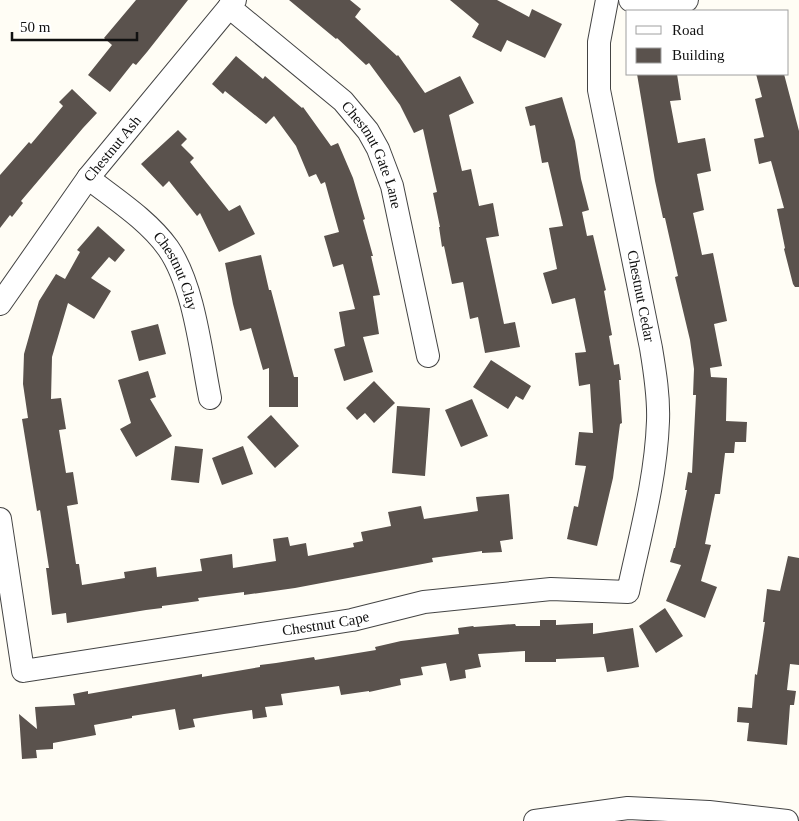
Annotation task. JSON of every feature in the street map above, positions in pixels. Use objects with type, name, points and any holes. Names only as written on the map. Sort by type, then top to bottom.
[{"type":"street","name":"Chestnut Cedar","points":[[607,0],[599,42],[600,90],[651,348],[658,420],[656,456],[650,491],[628,592]]},
{"type":"street","points":[[630,0],[658,2],[687,0]]},
{"type":"street","name":"Chestnut Ash","points":[[0,304],[88,178],[232,4]]},
{"type":"street","name":"Chestnut Gate Lane","points":[[232,4],[343,101],[368,132],[378,149],[392,186],[428,356]]},
{"type":"street","name":"Chestnut Clay","points":[[88,178],[142,221],[168,248],[182,273],[190,300],[210,398]]},
{"type":"street","name":"Chestnut Cape","points":[[0,519],[24,671],[352,620],[424,602],[551,589],[628,592]]},
{"type":"street","points":[[535,821],[628,808],[709,812],[787,821]]},
{"type":"building","points":[[136,0],[188,0],[136,65],[133,63],[110,92],[88,75],[112,45],[104,38]]},
{"type":"building","points":[[289,0],[350,0],[361,9],[355,17],[398,55],[425,93],[460,76],[474,103],[449,115],[462,171],[471,169],[479,206],[493,203],[499,236],[486,238],[504,324],[515,322],[520,347],[485,353],[478,317],[470,319],[463,282],[452,284],[444,246],[442,247],[433,193],[437,192],[423,129],[414,133],[400,105],[369,63],[366,65],[337,38]]},
{"type":"building","points":[[450,0],[497,0],[529,17],[532,9],[562,24],[545,58],[507,40],[501,52],[472,37],[479,24]]},
{"type":"building","points":[[236,56],[263,79],[265,76],[303,107],[331,146],[338,143],[353,178],[365,219],[363,220],[373,256],[371,256],[380,295],[373,296],[379,334],[363,337],[373,372],[344,381],[334,349],[345,346],[339,312],[355,309],[343,264],[333,267],[324,236],[339,232],[325,182],[321,184],[316,174],[309,177],[296,146],[274,116],[266,124],[225,91],[223,94],[212,84]]},
{"type":"building","points":[[637,75],[677,75],[681,100],[670,101],[678,143],[705,138],[711,171],[697,174],[704,210],[693,213],[702,255],[713,253],[727,321],[714,324],[722,366],[710,368],[711,377],[727,378],[726,421],[747,422],[746,442],[735,442],[734,453],[725,453],[720,494],[715,494],[705,544],[711,545],[701,581],[717,587],[705,618],[666,601],[681,565],[670,562],[675,548],[687,490],[685,490],[688,472],[692,473],[696,395],[693,395],[694,369],[690,340],[675,277],[678,276],[655,181]]},
{"type":"building","points":[[756,75],[784,75],[799,131],[799,287],[795,287],[793,284],[784,249],[777,209],[784,208],[771,161],[759,164],[754,139],[764,137],[755,99],[762,97]]},
{"type":"building","points":[[72,89],[97,113],[21,201],[23,203],[12,217],[10,215],[0,228],[0,175],[29,142],[31,144],[63,106],[59,102]]},
{"type":"building","points":[[562,97],[575,141],[581,179],[589,210],[582,212],[587,236],[593,235],[606,290],[604,291],[612,335],[609,336],[614,365],[619,364],[621,380],[619,380],[622,423],[620,424],[613,478],[597,546],[567,539],[574,506],[578,507],[586,466],[575,465],[579,432],[593,433],[590,384],[579,386],[575,353],[586,352],[575,298],[552,304],[543,273],[557,269],[549,228],[563,226],[548,162],[542,163],[535,125],[530,126],[525,107]]},
{"type":"building","points":[[178,130],[187,139],[181,145],[194,158],[190,162],[229,211],[240,205],[255,234],[219,252],[200,213],[197,216],[169,181],[163,187],[141,164]]},
{"type":"building","points":[[98,226],[125,250],[115,262],[109,257],[91,278],[111,291],[94,319],[68,303],[52,357],[51,399],[61,398],[66,429],[59,430],[66,473],[73,472],[78,504],[67,506],[76,564],[79,564],[82,585],[125,578],[124,572],[156,567],[157,577],[202,571],[200,559],[232,554],[233,568],[276,561],[273,539],[288,537],[290,546],[306,543],[308,556],[354,547],[353,543],[363,541],[361,532],[391,526],[388,512],[421,506],[424,519],[478,511],[476,497],[509,494],[513,539],[500,541],[502,552],[482,553],[482,551],[432,558],[433,562],[295,588],[244,595],[244,592],[198,598],[199,601],[67,623],[66,613],[52,615],[46,568],[49,568],[40,510],[37,511],[22,419],[28,418],[23,384],[24,354],[39,301],[56,274],[65,279],[80,252],[77,250]]},
{"type":"building","points":[[261,255],[294,377],[298,377],[298,407],[269,407],[269,368],[263,370],[251,328],[240,331],[233,304],[225,263]]},
{"type":"building","points":[[158,324],[166,354],[139,361],[131,331]]},
{"type":"building","points":[[491,360],[531,386],[523,400],[516,396],[508,409],[473,387]]},
{"type":"building","points":[[148,371],[156,397],[150,399],[172,436],[136,457],[120,429],[131,423],[118,380]]},
{"type":"building","points":[[374,381],[395,403],[374,423],[365,413],[357,420],[346,408]]},
{"type":"building","points":[[472,399],[488,436],[461,447],[445,410]]},
{"type":"building","points":[[397,406],[430,408],[425,476],[392,473]]},
{"type":"building","points":[[271,415],[299,446],[275,468],[247,437]]},
{"type":"building","points":[[175,446],[203,449],[199,483],[171,480]]},
{"type":"building","points":[[243,446],[253,474],[222,485],[212,458]]},
{"type":"building","points":[[788,556],[799,558],[799,665],[790,664],[787,690],[796,691],[794,705],[790,705],[787,745],[747,741],[749,723],[737,722],[738,707],[752,708],[755,674],[757,675],[765,622],[763,622],[767,589],[780,591]]},
{"type":"building","points":[[665,608],[683,636],[656,653],[639,626]]},
{"type":"building","points":[[540,620],[556,620],[556,625],[593,623],[593,634],[633,628],[639,667],[607,672],[604,657],[556,659],[556,662],[525,662],[525,651],[478,654],[481,667],[465,670],[466,678],[450,681],[446,663],[421,667],[423,675],[400,679],[401,685],[369,692],[341,695],[339,686],[281,694],[283,705],[265,707],[267,717],[253,719],[252,710],[224,714],[193,719],[195,727],[179,730],[175,709],[132,716],[132,718],[94,725],[96,735],[53,743],[53,749],[36,750],[37,758],[22,759],[19,714],[37,729],[35,707],[75,705],[73,694],[88,691],[88,694],[202,674],[202,677],[260,667],[260,665],[314,657],[315,660],[376,650],[375,647],[401,641],[459,634],[458,628],[515,624],[516,626],[540,626]]}]
